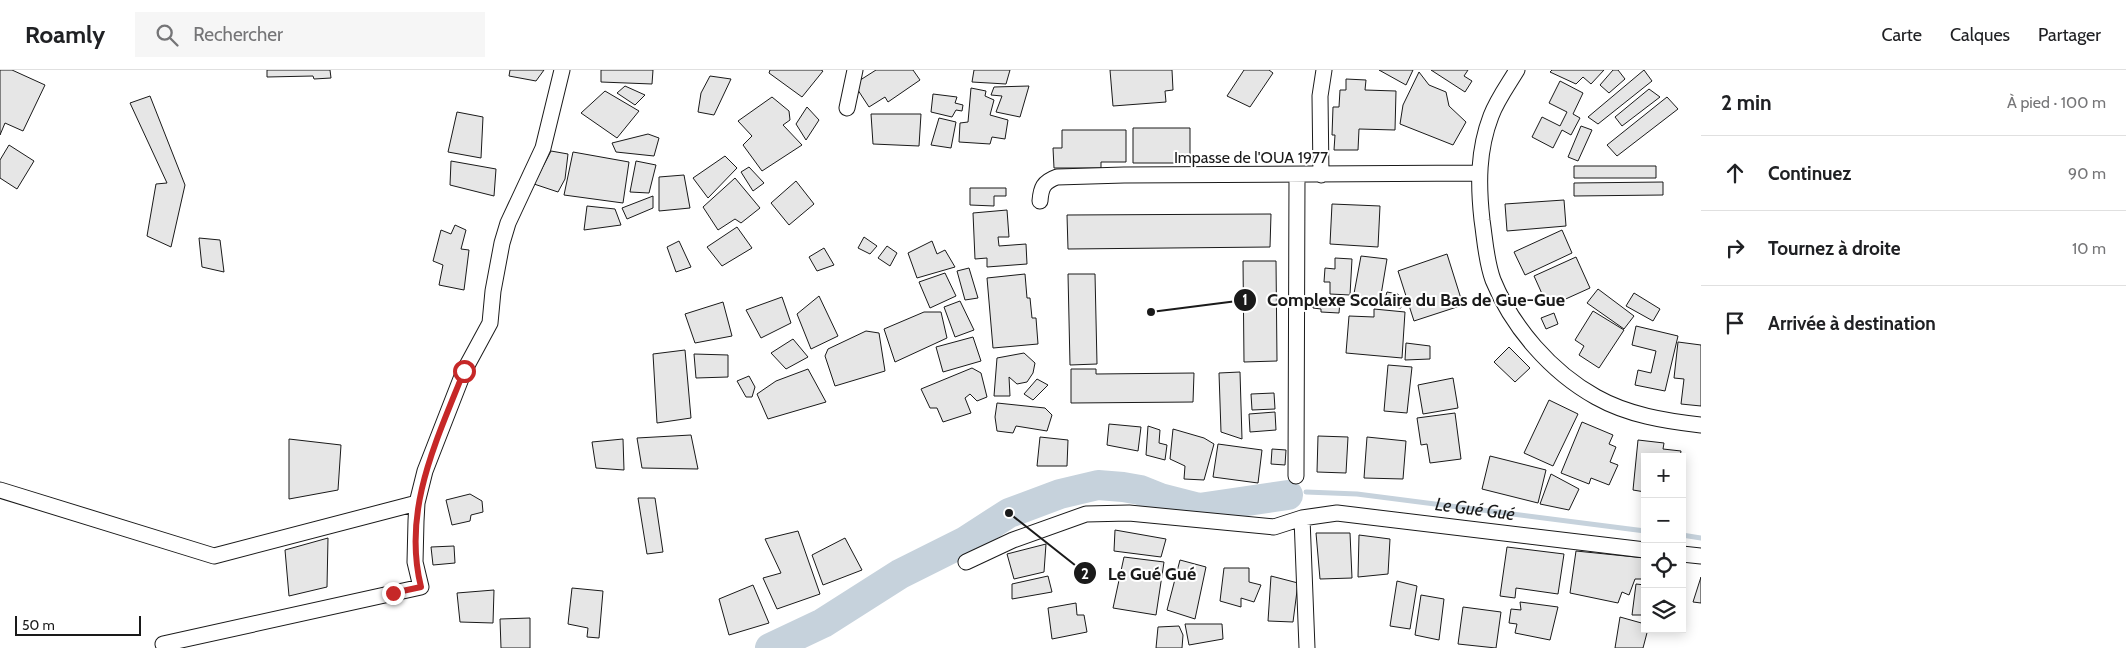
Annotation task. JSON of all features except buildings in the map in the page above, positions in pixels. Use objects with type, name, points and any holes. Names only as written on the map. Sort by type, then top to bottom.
[{"type":"street","points":[[163,644],[421,587],[415,562],[417,502],[425,471],[464,371],[490,323],[493,291],[502,243],[508,223],[543,148],[562,70]]},
{"type":"street","points":[[847,108],[855,70]]},
{"type":"street","points":[[1321,175],[1320,96],[1324,70]]},
{"type":"street","points":[[1517,70],[1491,115],[1482,146],[1478,173],[1484,232],[1493,279],[1510,312],[1544,356],[1579,386],[1614,406],[1652,418],[1701,426]]},
{"type":"street","name":"Impasse de l'OUA 1977","points":[[1040,201],[1042,187],[1047,181],[1056,177],[1478,173]]},
{"type":"street","points":[[1296,176],[1296,476]]},
{"type":"street","points":[[0,490],[214,556],[417,502]]},
{"type":"street","points":[[966,562],[1013,540],[1086,514],[1129,513],[1274,527],[1302,518],[1337,513],[1641,550]]},
{"type":"street","points":[[1302,518],[1307,648]]},
{"type":"street","points":[[1686,554],[1701,556]]},
{"type":"waterway","name":"Le Gué Gué","points":[[770,648],[823,623],[900,574],[964,542],[1009,513],[1060,494],[1098,485],[1123,487],[1140,490],[1160,498],[1199,508],[1288,495]]},
{"type":"waterway","name":"Le Gué Gué","points":[[1306,492],[1357,494],[1641,530]]},
{"type":"waterway","name":"Le Gué Gué","points":[[1686,536],[1701,538]]},
{"type":"place","name":"Complexe Scolaire du Bas de Gue-Gue","points":[[1151,312]]},
{"type":"place","name":"Le Gué Gué","points":[[1009,513]]},
{"type":"route","points":[[393,593],[421,587],[415,562],[417,502],[425,471],[464,371]]}]
